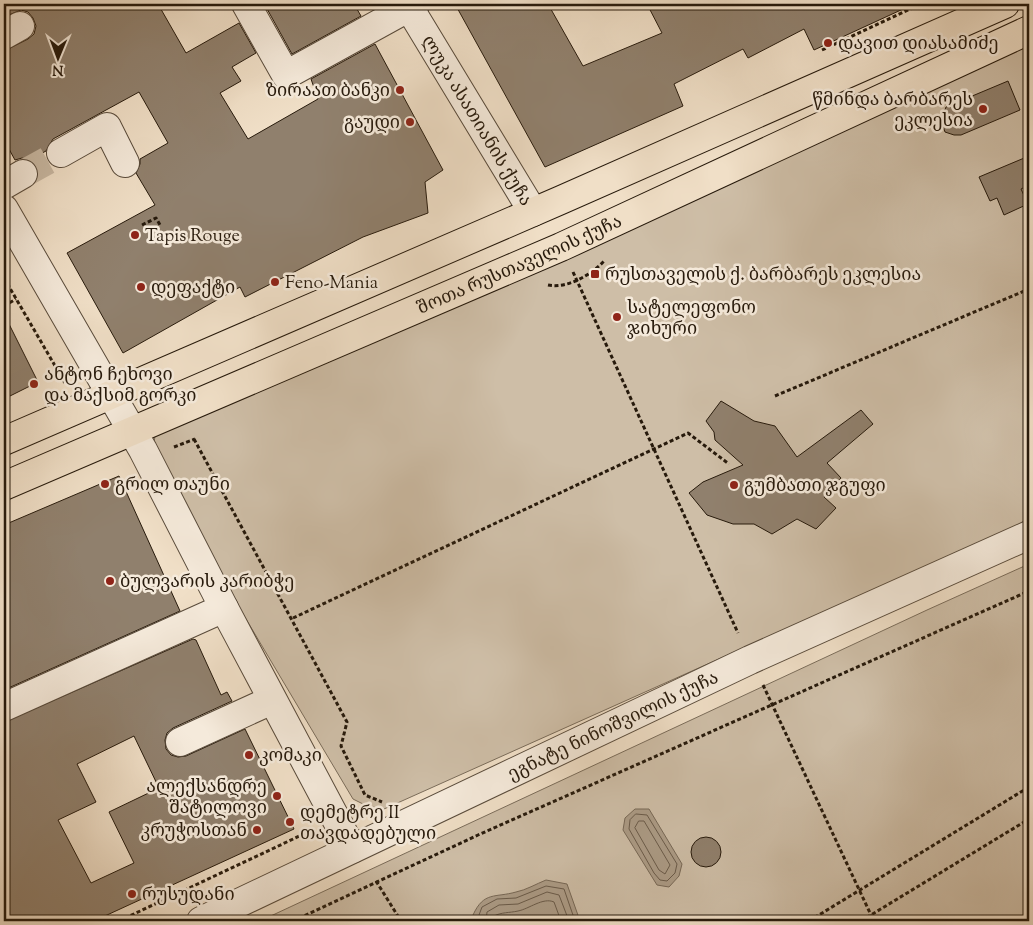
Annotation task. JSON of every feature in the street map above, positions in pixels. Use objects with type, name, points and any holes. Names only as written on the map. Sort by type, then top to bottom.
[{"type":"main road","points":[[4,441],[533,212],[1005,4]]},
{"type":"main road","name":"შოთა რუსთაველის ქუჩა","points":[[4,486],[130,430],[561,247],[1029,30]]},
{"type":"street","points":[[246,4],[286,76],[410,5]]},
{"type":"street","name":"ლუკა ასათიანის ქუჩა","points":[[410,5],[533,212]]},
{"type":"street","points":[[61,153],[107,127],[125,163]]},
{"type":"street","points":[[4,209],[143,450],[272,700],[352,849]]},
{"type":"street","name":"ეგნატე ნინოშვილის ქუჩა","points":[[201,921],[750,660],[1029,535]]},
{"type":"street","points":[[4,707],[224,608]]},
{"type":"street","points":[[180,742],[272,700]]},
{"type":"path","points":[[142,225],[156,218],[160,225]]},
{"type":"path","points":[[561,247],[750,660],[773,704],[871,915]]},
{"type":"path","points":[[4,278],[66,384]]},
{"type":"path","points":[[775,396],[1029,289]]},
{"type":"path","points":[[4,306],[16,299]]},
{"type":"path","points":[[293,618],[688,432],[729,464]]},
{"type":"path","points":[[194,439],[348,722],[341,746],[364,795],[382,802],[386,799]]},
{"type":"path","points":[[293,921],[413,864],[1029,591]]},
{"type":"path","points":[[810,921],[1029,787]]},
{"type":"path","points":[[861,921],[1029,819]]},
{"type":"path","points":[[410,858],[413,864]]},
{"type":"path","points":[[376,881],[401,921]]},
{"type":"shaded area","points":[[1029,44],[1029,520],[384,809],[367,806],[353,799],[152,461],[155,435]]},
{"type":"shaded area","points":[[1029,564],[1029,921],[260,921],[927,610]]},
{"type":"water","points":[[635,809],[649,809],[682,864],[679,876],[669,887],[657,885],[623,830],[625,818]]},
{"type":"water","points":[[546,880],[567,884],[580,921],[476,921],[473,915],[481,902],[486,899],[520,891]]},
{"type":"building","points":[[4,4],[158,4],[186,53],[239,23],[256,53],[232,67],[241,81],[220,93],[248,139],[318,99],[311,79],[375,44],[443,170],[425,182],[428,213],[363,237],[245,297],[240,287],[123,353],[67,253],[155,205],[136,173],[140,159],[168,143],[139,92],[53,139],[46,151],[29,160],[22,158],[15,160],[4,140],[4,51],[28,39],[34,34],[36,26],[28,12],[21,10],[4,17]]},
{"type":"building","points":[[271,4],[354,4],[361,16],[292,54],[266,7]]},
{"type":"building","points":[[455,4],[548,4],[583,66],[662,33],[647,4],[914,4],[814,50],[804,29],[748,58],[743,49],[674,84],[683,106],[545,167]]},
{"type":"building","name":"წმინდა ბარბარეს ეკლესია","points":[[1008,81],[1020,110],[961,135],[945,132],[941,120],[946,107]]},
{"type":"building","points":[[1029,156],[1029,185],[1021,189],[1028,204],[1004,215],[997,198],[990,201],[979,177]]},
{"type":"building","points":[[4,314],[38,382],[4,399]]},
{"type":"building","points":[[721,401],[754,421],[775,426],[797,457],[861,410],[873,424],[827,463],[841,478],[824,497],[836,508],[816,529],[797,519],[772,534],[754,524],[733,524],[707,515],[689,493],[703,482],[743,465],[715,440],[714,432],[706,421]]},
{"type":"building","points":[[119,476],[180,611],[4,690],[4,525]]},
{"type":"building","points":[[193,639],[196,640],[221,695],[227,692],[232,701],[173,728],[167,733],[165,740],[166,749],[171,755],[178,757],[186,756],[245,729],[294,829],[94,921],[4,921],[4,722]],"holes":[[[134,736],[159,788],[109,812],[134,863],[91,883],[58,820],[96,802],[77,764]]]},
{"type":"building","points":[[706,837],[717,841],[721,852],[717,863],[706,867],[695,863],[691,852],[695,841]]},
{"type":"tunnel","points":[[23,174],[61,153]]},
{"type":"place","name":"დავით დიასამიძე","points":[[828,43]]},
{"type":"place","name":"ზირაათ ბანკი","points":[[400,90]]},
{"type":"place","name":"წმინდა ბარბარეს ეკლესია","points":[[983,109]]},
{"type":"place","name":"გაუდი","points":[[410,122]]},
{"type":"place","name":"Tapis Rouge","points":[[135,235]]},
{"type":"place","name":"რუსთაველის ქ. ბარბარეს ეკლესია","points":[[595,274]]},
{"type":"place","name":"Feno-Mania","points":[[275,282]]},
{"type":"place","name":"დეფაქტი","points":[[141,287]]},
{"type":"place","name":"სატელეფონო ჯიხური","points":[[617,317]]},
{"type":"place","name":"ანტონ ჩეხოვი და მაქსიმ გორკი","points":[[34,384]]},
{"type":"place","name":"გრილ თაუნი","points":[[105,484]]},
{"type":"place","name":"გუმბათი ჯგუფი","points":[[734,485]]},
{"type":"place","name":"ბულვარის კარიბჭე","points":[[110,581]]},
{"type":"place","name":"კომაკი","points":[[249,755]]},
{"type":"place","name":"ალექსანდრე შატილოვი","points":[[277,796]]},
{"type":"place","name":"დემეტრე II თავდადებული","points":[[290,822]]},
{"type":"place","name":"კრუჭოსთან","points":[[257,830]]},
{"type":"place","name":"რუსუდანი","points":[[132,894]]}]
